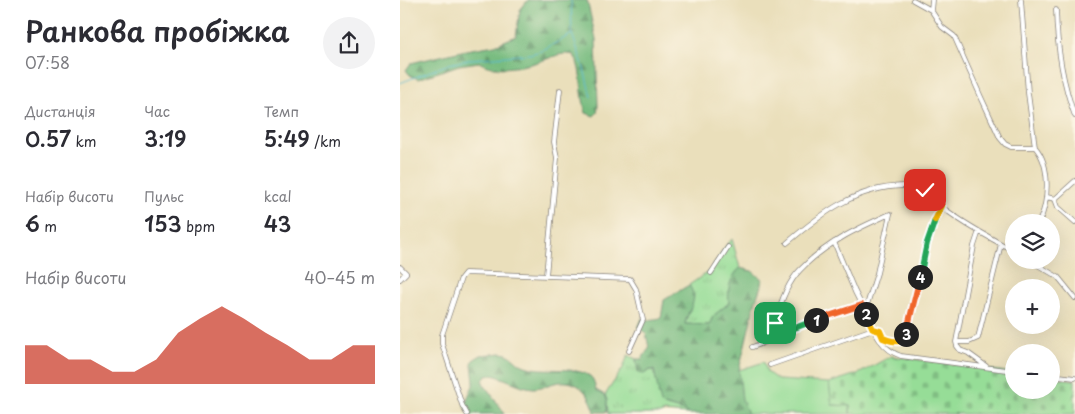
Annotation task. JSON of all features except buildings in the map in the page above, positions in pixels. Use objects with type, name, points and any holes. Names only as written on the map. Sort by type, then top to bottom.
[{"type":"street","points":[[913,0],[931,10],[942,27],[954,36],[1000,138],[1011,147],[1035,147]]},
{"type":"street","points":[[931,10],[932,0]]},
{"type":"street","points":[[1021,0],[1028,93],[1035,147],[1043,161],[1047,197],[1042,214]]},
{"type":"street","points":[[1056,10],[1059,54],[1066,88],[1075,116]]},
{"type":"street","points":[[546,275],[557,158],[554,142],[560,90]]},
{"type":"street","points":[[1055,199],[1075,181]]},
{"type":"street","points":[[787,243],[823,214],[841,203],[876,189],[917,187],[930,192],[942,206],[1005,246]]},
{"type":"street","points":[[1047,197],[1055,199]]},
{"type":"street","points":[[1055,199],[1058,207],[1075,222]]},
{"type":"street","points":[[770,366],[873,329],[880,331],[883,338],[892,342],[902,341],[905,337],[927,243],[942,206]]},
{"type":"street","points":[[773,336],[775,323],[789,283],[800,270],[850,231],[890,214],[877,273],[865,311]]},
{"type":"street","points":[[979,231],[974,246],[956,342],[960,350],[968,353],[988,367]]},
{"type":"street","points":[[834,242],[873,329],[893,354],[1005,370]]},
{"type":"street","points":[[956,342],[970,342],[978,338],[1001,244]]},
{"type":"street","points":[[710,273],[728,247]]},
{"type":"street","points":[[400,267],[406,273],[400,279]]},
{"type":"street","points":[[1045,269],[1058,277],[1075,298]]},
{"type":"street","points":[[467,414],[462,405],[442,344],[444,328],[462,274],[466,272],[630,279],[636,289],[643,320],[629,351]]},
{"type":"street","points":[[752,347],[766,342],[773,336],[862,305]]},
{"type":"street","points":[[1060,376],[1075,378]]},
{"type":"green space","points":[[528,0],[587,0],[596,39],[598,106],[597,113],[594,116],[586,113],[579,68],[574,55],[559,55],[529,64],[502,68],[479,62],[459,65],[418,79],[410,75],[406,70],[411,63],[495,45],[516,36],[520,10]]},
{"type":"green space","points":[[732,239],[740,268],[730,284],[728,293],[729,303],[713,316],[709,325],[685,324],[694,297],[689,285],[711,270]]},
{"type":"green space","points":[[740,268],[752,271],[763,280],[755,303],[739,370],[742,399],[748,414],[688,414],[661,404],[654,370],[644,374],[638,373],[636,359],[642,359],[649,348],[646,333],[638,328],[642,318],[648,320],[661,318],[664,300],[689,285],[693,300],[685,324],[709,325],[713,316],[729,303],[728,293],[730,284]]},
{"type":"green space","points":[[502,353],[509,355],[522,365],[532,368],[575,371],[590,376],[596,390],[605,395],[607,412],[595,412],[587,395],[579,386],[573,383],[560,382],[533,388],[492,375],[487,376],[483,383],[504,414],[469,414],[464,406],[474,383],[473,360],[481,355]]},
{"type":"green space","points":[[628,355],[636,359],[638,373],[653,370],[666,406],[688,414],[664,412],[660,414],[608,414],[605,395],[623,368]]},
{"type":"green space","points":[[891,356],[1005,372],[1005,399],[1060,399],[1060,378],[1075,380],[1075,414],[850,414],[850,406],[831,405],[829,383],[860,373]]},
{"type":"green space","points":[[764,362],[767,372],[778,380],[829,383],[832,405],[850,406],[850,414],[748,414],[742,399],[739,370]]},
{"type":"waterway","points":[[571,0],[572,34],[583,65],[591,97]]},
{"type":"waterway","points":[[400,83],[449,64],[472,59],[530,54],[541,51],[572,34]]},
{"type":"route","points":[[775,323],[773,336],[819,318],[862,305],[873,329],[880,331],[883,338],[892,342],[902,341],[905,337],[915,298],[927,243],[942,206],[930,192],[925,190]]}]
